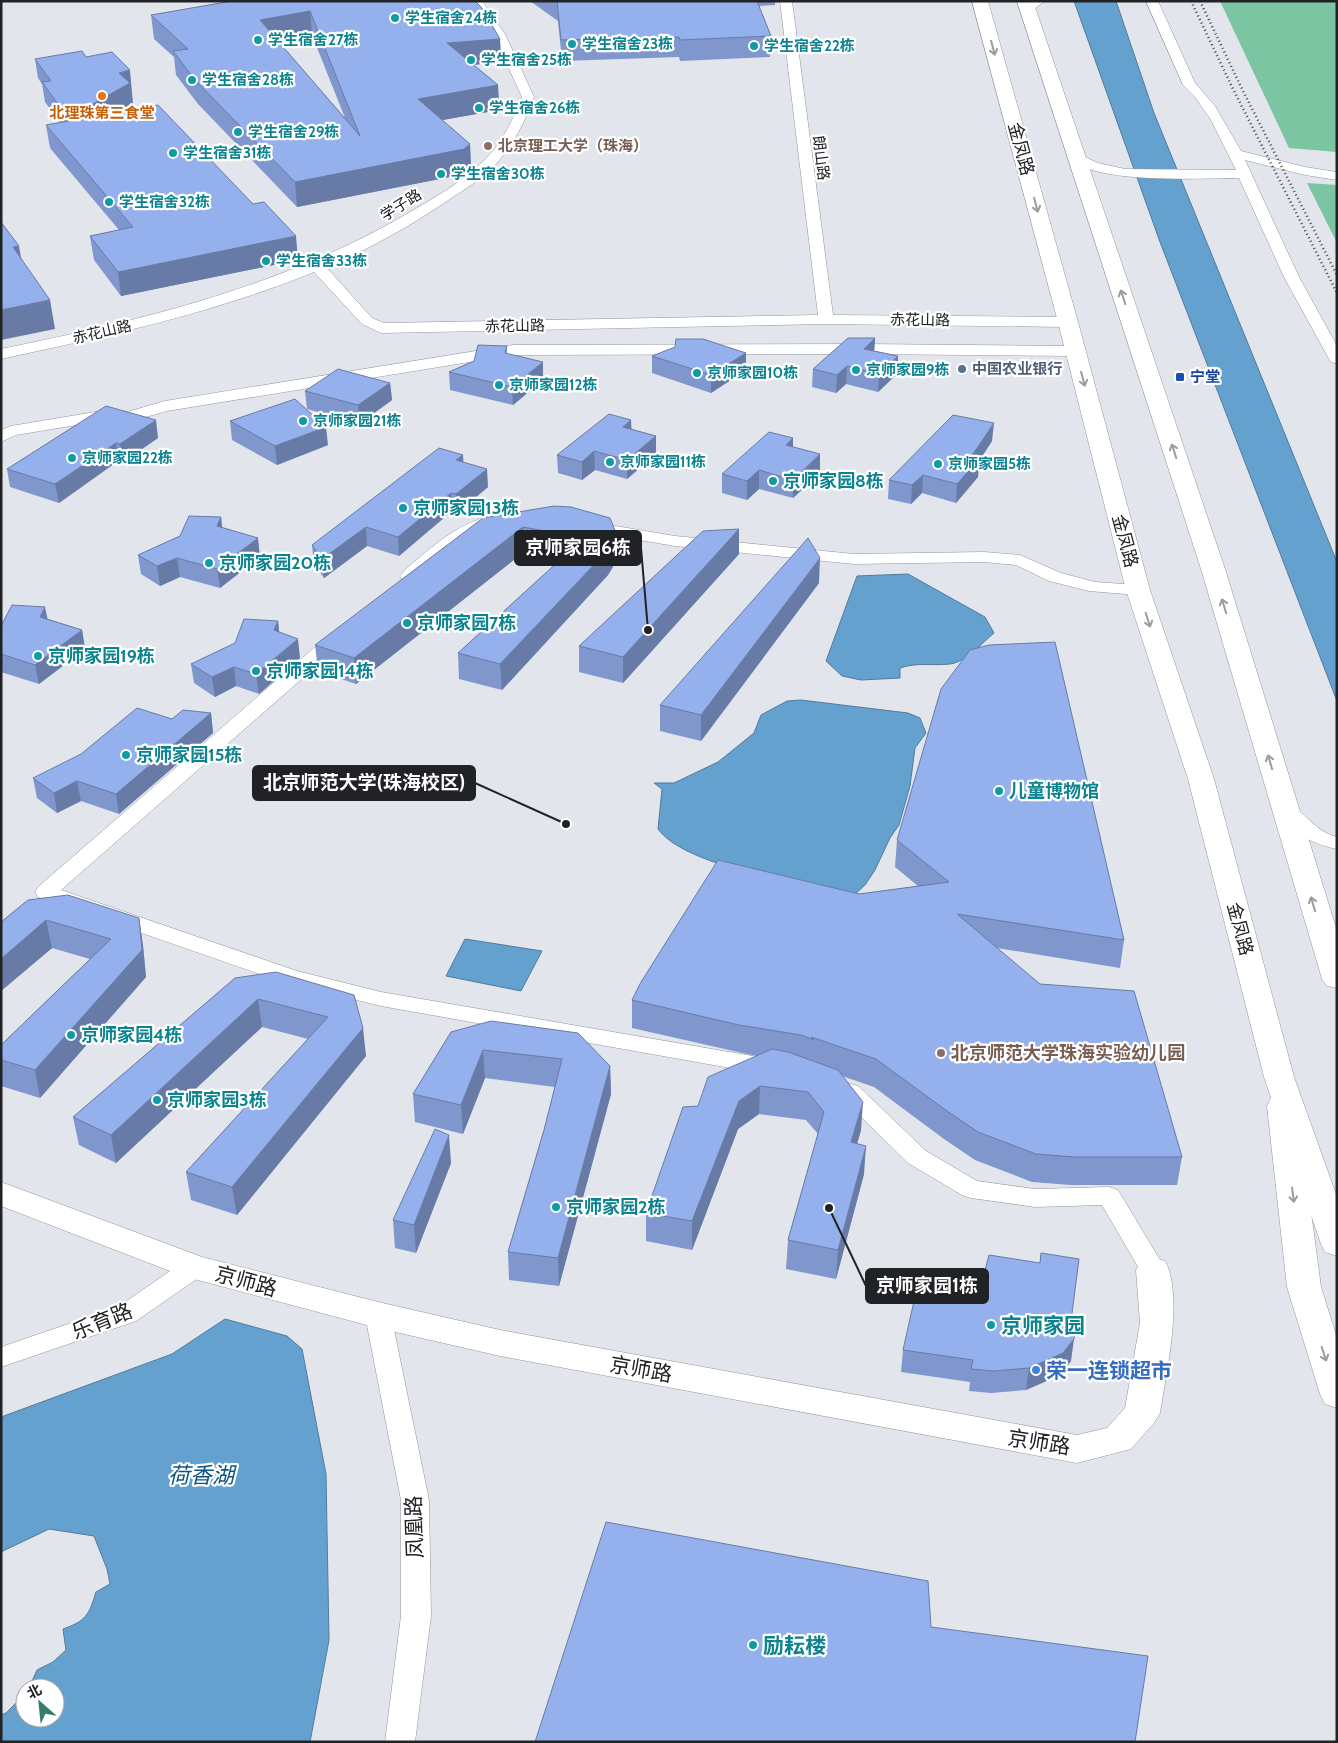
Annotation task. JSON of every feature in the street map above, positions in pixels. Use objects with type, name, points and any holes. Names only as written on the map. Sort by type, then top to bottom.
[{"type":"main road","name":"金凤路","points":[[980,1],[1076,351],[1138,590],[1201,778],[1279,1077],[1337,1244]]},
{"type":"main road","points":[[1030,3],[1076,157],[1088,188],[1213,569],[1284,808],[1332,940],[1337,979]]},
{"type":"main road","name":"金凤路","points":[[1279,1077],[1304,1287],[1337,1394]]},
{"type":"main road","name":"京师路","points":[[1,1193],[195,1267],[378,1315],[500,1343],[1077,1449],[1118,1438],[1142,1413],[1157,1323],[1153,1270]]},
{"type":"street","name":"学子路","points":[[317,266],[397,229],[451,193],[490,162],[517,124],[528,97],[501,38],[485,11],[475,1]]},
{"type":"street","name":"朗山路","points":[[786,1],[826,319]]},
{"type":"street","points":[[1152,1],[1189,85],[1200,93],[1236,154],[1318,330],[1337,359]]},
{"type":"street","points":[[1236,154],[1305,171],[1337,176]]},
{"type":"street","points":[[1076,157],[1094,166],[1125,172],[1245,174]]},
{"type":"street","points":[[1088,188],[1102,180],[1125,172]]},
{"type":"street","name":"赤花山路","points":[[1,354],[110,332],[218,302],[317,266],[367,321],[381,328],[826,319],[1068,322]]},
{"type":"street","points":[[1,437],[11,431],[101,416],[128,417],[165,406],[513,350],[872,349],[1076,351]]},
{"type":"street","points":[[397,587],[449,541],[465,531],[484,522],[502,518],[512,519]]},
{"type":"street","points":[[571,525],[601,528],[674,541],[854,559],[984,558],[1020,560],[1055,577],[1086,585],[1138,590]]},
{"type":"street","points":[[352,626],[46,892],[291,977],[381,999],[791,1071]]},
{"type":"street","points":[[1284,808],[1304,830],[1322,841],[1337,843]]},
{"type":"street","points":[[825,1083],[850,1092],[917,1157],[971,1189],[1035,1198],[1109,1196],[1153,1270]]},
{"type":"street","name":"乐育路","points":[[1,1358],[127,1314],[195,1267]]},
{"type":"street","name":"凤凰路","points":[[378,1315],[416,1500],[416,1616],[400,1742]]},
{"type":"green space","points":[[1220,1],[1337,1],[1337,152],[1289,148]]},
{"type":"green space","points":[[1307,183],[1337,185],[1337,243]]},
{"type":"water","points":[[1074,1],[1116,1],[1154,113],[1337,562],[1337,701],[1160,242]]},
{"type":"water","points":[[908,574],[985,617],[994,633],[968,656],[956,663],[906,666],[900,668],[900,678],[861,680],[842,676],[826,661],[857,576]]},
{"type":"water","points":[[801,700],[908,713],[920,718],[926,733],[915,748],[910,786],[899,825],[890,838],[875,870],[865,885],[852,897],[748,873],[719,864],[693,854],[672,842],[658,829],[662,789],[654,783],[674,783],[718,762],[754,733],[761,715],[787,701]]},
{"type":"water","points":[[465,939],[542,951],[521,991],[446,976]]},
{"type":"water","name":"荷香湖","points":[[225,1319],[287,1336],[302,1349],[326,1474],[329,1640],[310,1742],[1,1742],[1,1715],[6,1713],[15,1704],[15,1728],[65,1728],[65,1678],[33,1678],[37,1670],[53,1662],[66,1650],[63,1629],[82,1620],[89,1612],[96,1592],[110,1584],[107,1569],[94,1536],[49,1529],[1,1552],[1,1417],[172,1354]]},
{"type":"building","points":[[232,1],[475,1],[482,8],[500,39],[447,43],[498,85],[418,99],[470,144],[464,149],[295,182],[195,80],[173,51],[188,49],[151,15]],"holes":[[[310,11],[360,136],[260,20]]]},
{"type":"building","points":[[557,1],[757,1],[771,36],[680,40],[679,37],[561,40]]},
{"type":"building","points":[[82,51],[86,57],[112,52],[130,70],[119,73],[130,83],[68,118],[42,82],[51,81],[35,59]]},
{"type":"building","points":[[158,105],[253,204],[264,202],[296,236],[118,272],[90,236],[133,227],[46,125]]},
{"type":"building","points":[[1,222],[19,246],[13,247],[50,300],[1,310]]},
{"type":"building","points":[[848,338],[875,338],[864,349],[898,356],[879,374],[847,366],[837,375],[813,369]]},
{"type":"building","points":[[676,339],[703,339],[746,353],[711,375],[652,356],[675,347]]},
{"type":"building","points":[[478,345],[507,346],[505,353],[543,362],[512,387],[449,372],[474,361]]},
{"type":"building","points":[[338,369],[390,383],[358,405],[305,391]]},
{"type":"building","points":[[295,399],[326,427],[275,446],[230,421]]},
{"type":"building","points":[[106,406],[156,420],[120,444],[116,443],[55,484],[7,469]]},
{"type":"building","points":[[609,414],[631,420],[623,427],[656,436],[627,460],[594,451],[582,462],[557,455]]},
{"type":"building","points":[[953,415],[994,423],[971,457],[979,459],[957,484],[923,475],[912,485],[889,480]]},
{"type":"building","points":[[769,432],[793,438],[786,445],[820,454],[793,480],[759,470],[747,481],[722,474]]},
{"type":"building","points":[[439,448],[463,455],[456,460],[487,469],[456,494],[451,493],[398,537],[366,527],[322,559],[312,545]]},
{"type":"building","points":[[554,506],[571,507],[610,518],[617,535],[608,550],[500,664],[458,653],[584,538],[523,527],[354,658],[315,645],[483,518]]},
{"type":"building","points":[[189,516],[221,517],[217,526],[258,538],[217,569],[177,558],[157,566],[138,555],[180,536]]},
{"type":"building","points":[[739,529],[623,657],[579,646],[703,531]]},
{"type":"building","points":[[808,538],[820,558],[701,715],[660,705]]},
{"type":"building","points":[[12,605],[45,607],[40,617],[82,630],[35,665],[1,654],[1,626]]},
{"type":"building","points":[[244,619],[278,621],[274,630],[298,639],[256,674],[234,667],[212,677],[191,664],[235,643]]},
{"type":"building","points":[[1055,642],[1124,940],[957,914],[1040,984],[1134,991],[1182,1157],[1075,1157],[1036,1154],[978,1132],[876,1059],[811,1037],[814,1040],[801,1035],[739,1025],[632,1000],[641,982],[718,860],[859,894],[949,882],[897,840],[941,689],[970,650],[989,645]]},
{"type":"building","points":[[137,708],[172,719],[183,710],[211,713],[116,794],[77,781],[54,793],[33,778],[81,754]]},
{"type":"building","points":[[68,895],[139,918],[142,950],[35,1070],[1,1060],[1,1045],[111,939],[46,920],[1,959],[1,922],[28,900]]},
{"type":"building","points":[[276,972],[354,995],[363,1028],[232,1187],[186,1172],[328,1017],[258,999],[111,1135],[73,1117],[235,978]]},
{"type":"building","points":[[491,1021],[578,1033],[610,1066],[558,1258],[508,1252],[544,1130],[562,1059],[483,1050],[461,1105],[413,1094],[451,1032]]},
{"type":"building","points":[[772,1049],[788,1052],[838,1070],[863,1102],[851,1142],[866,1146],[838,1250],[788,1240],[824,1112],[808,1092],[760,1086],[739,1101],[692,1221],[646,1213],[683,1107],[698,1106],[708,1077]]},
{"type":"building","points":[[435,1129],[449,1135],[414,1225],[393,1220]]},
{"type":"building","name":"京师家园","points":[[1041,1253],[1079,1259],[1072,1313],[1076,1322],[1074,1339],[1063,1353],[1029,1368],[994,1371],[971,1369],[973,1360],[903,1350],[918,1283],[979,1293],[989,1255],[1040,1263]]},
{"type":"building","name":"励耘楼","points":[[606,1522],[928,1581],[931,1627],[1148,1656],[1135,1742],[535,1742]]},
{"type":"railway","points":[[1191,1],[1233,89],[1337,293]]},
{"type":"railway","points":[[1200,1],[1242,89],[1337,275]]},
{"type":"place","name":"学生宿舍24栋","points":[[395,18]]},
{"type":"place","name":"学生宿舍27栋","points":[[258,40]]},
{"type":"place","name":"学生宿舍23栋","points":[[572,44]]},
{"type":"place","name":"学生宿舍22栋","points":[[754,46]]},
{"type":"place","name":"学生宿舍25栋","points":[[471,60]]},
{"type":"place","name":"学生宿舍28栋","points":[[192,80]]},
{"type":"place","name":"北理珠第三食堂","points":[[102,96]]},
{"type":"place","name":"学生宿舍26栋","points":[[479,108]]},
{"type":"place","name":"学生宿舍29栋","points":[[238,132]]},
{"type":"place","name":"北京理工大学（珠海）","points":[[488,146]]},
{"type":"place","name":"学生宿舍31栋","points":[[173,153]]},
{"type":"place","name":"学生宿舍30栋","points":[[441,174]]},
{"type":"place","name":"学生宿舍32栋","points":[[109,202]]},
{"type":"place","name":"学生宿舍33栋","points":[[266,261]]},
{"type":"place","name":"中国农业银行","points":[[962,369]]},
{"type":"place","name":"京师家园9栋","points":[[856,370]]},
{"type":"place","name":"京师家园10栋","points":[[697,373]]},
{"type":"place","name":"宁堂","points":[[1180,377]]},
{"type":"place","name":"京师家园12栋","points":[[499,385]]},
{"type":"place","name":"京师家园21栋","points":[[303,421]]},
{"type":"place","name":"京师家园22栋","points":[[72,458]]},
{"type":"place","name":"京师家园11栋","points":[[610,462]]},
{"type":"place","name":"京师家园5栋","points":[[938,464]]},
{"type":"place","name":"京师家园8栋","points":[[773,481]]},
{"type":"place","name":"京师家园13栋","points":[[403,508]]},
{"type":"place","name":"京师家园20栋","points":[[209,563]]},
{"type":"place","name":"京师家园7栋","points":[[407,623]]},
{"type":"place","name":"京师家园6栋","points":[[648,630]]},
{"type":"place","name":"京师家园19栋","points":[[38,656]]},
{"type":"place","name":"京师家园14栋","points":[[256,671]]},
{"type":"place","name":"京师家园15栋","points":[[126,755]]},
{"type":"place","name":"儿童博物馆","points":[[999,791]]},
{"type":"place","name":"北京师范大学(珠海校区)","points":[[566,824]]},
{"type":"place","name":"京师家园4栋","points":[[71,1035]]},
{"type":"place","name":"北京师范大学珠海实验幼儿园","points":[[941,1053]]},
{"type":"place","name":"京师家园3栋","points":[[157,1100]]},
{"type":"place","name":"京师家园2栋","points":[[556,1207]]},
{"type":"place","name":"京师家园1栋","points":[[829,1208]]},
{"type":"place","name":"京师家园","points":[[991,1325]]},
{"type":"place","name":"荣一连锁超市","points":[[1036,1370]]},
{"type":"place","name":"励耘楼","points":[[753,1645]]}]
